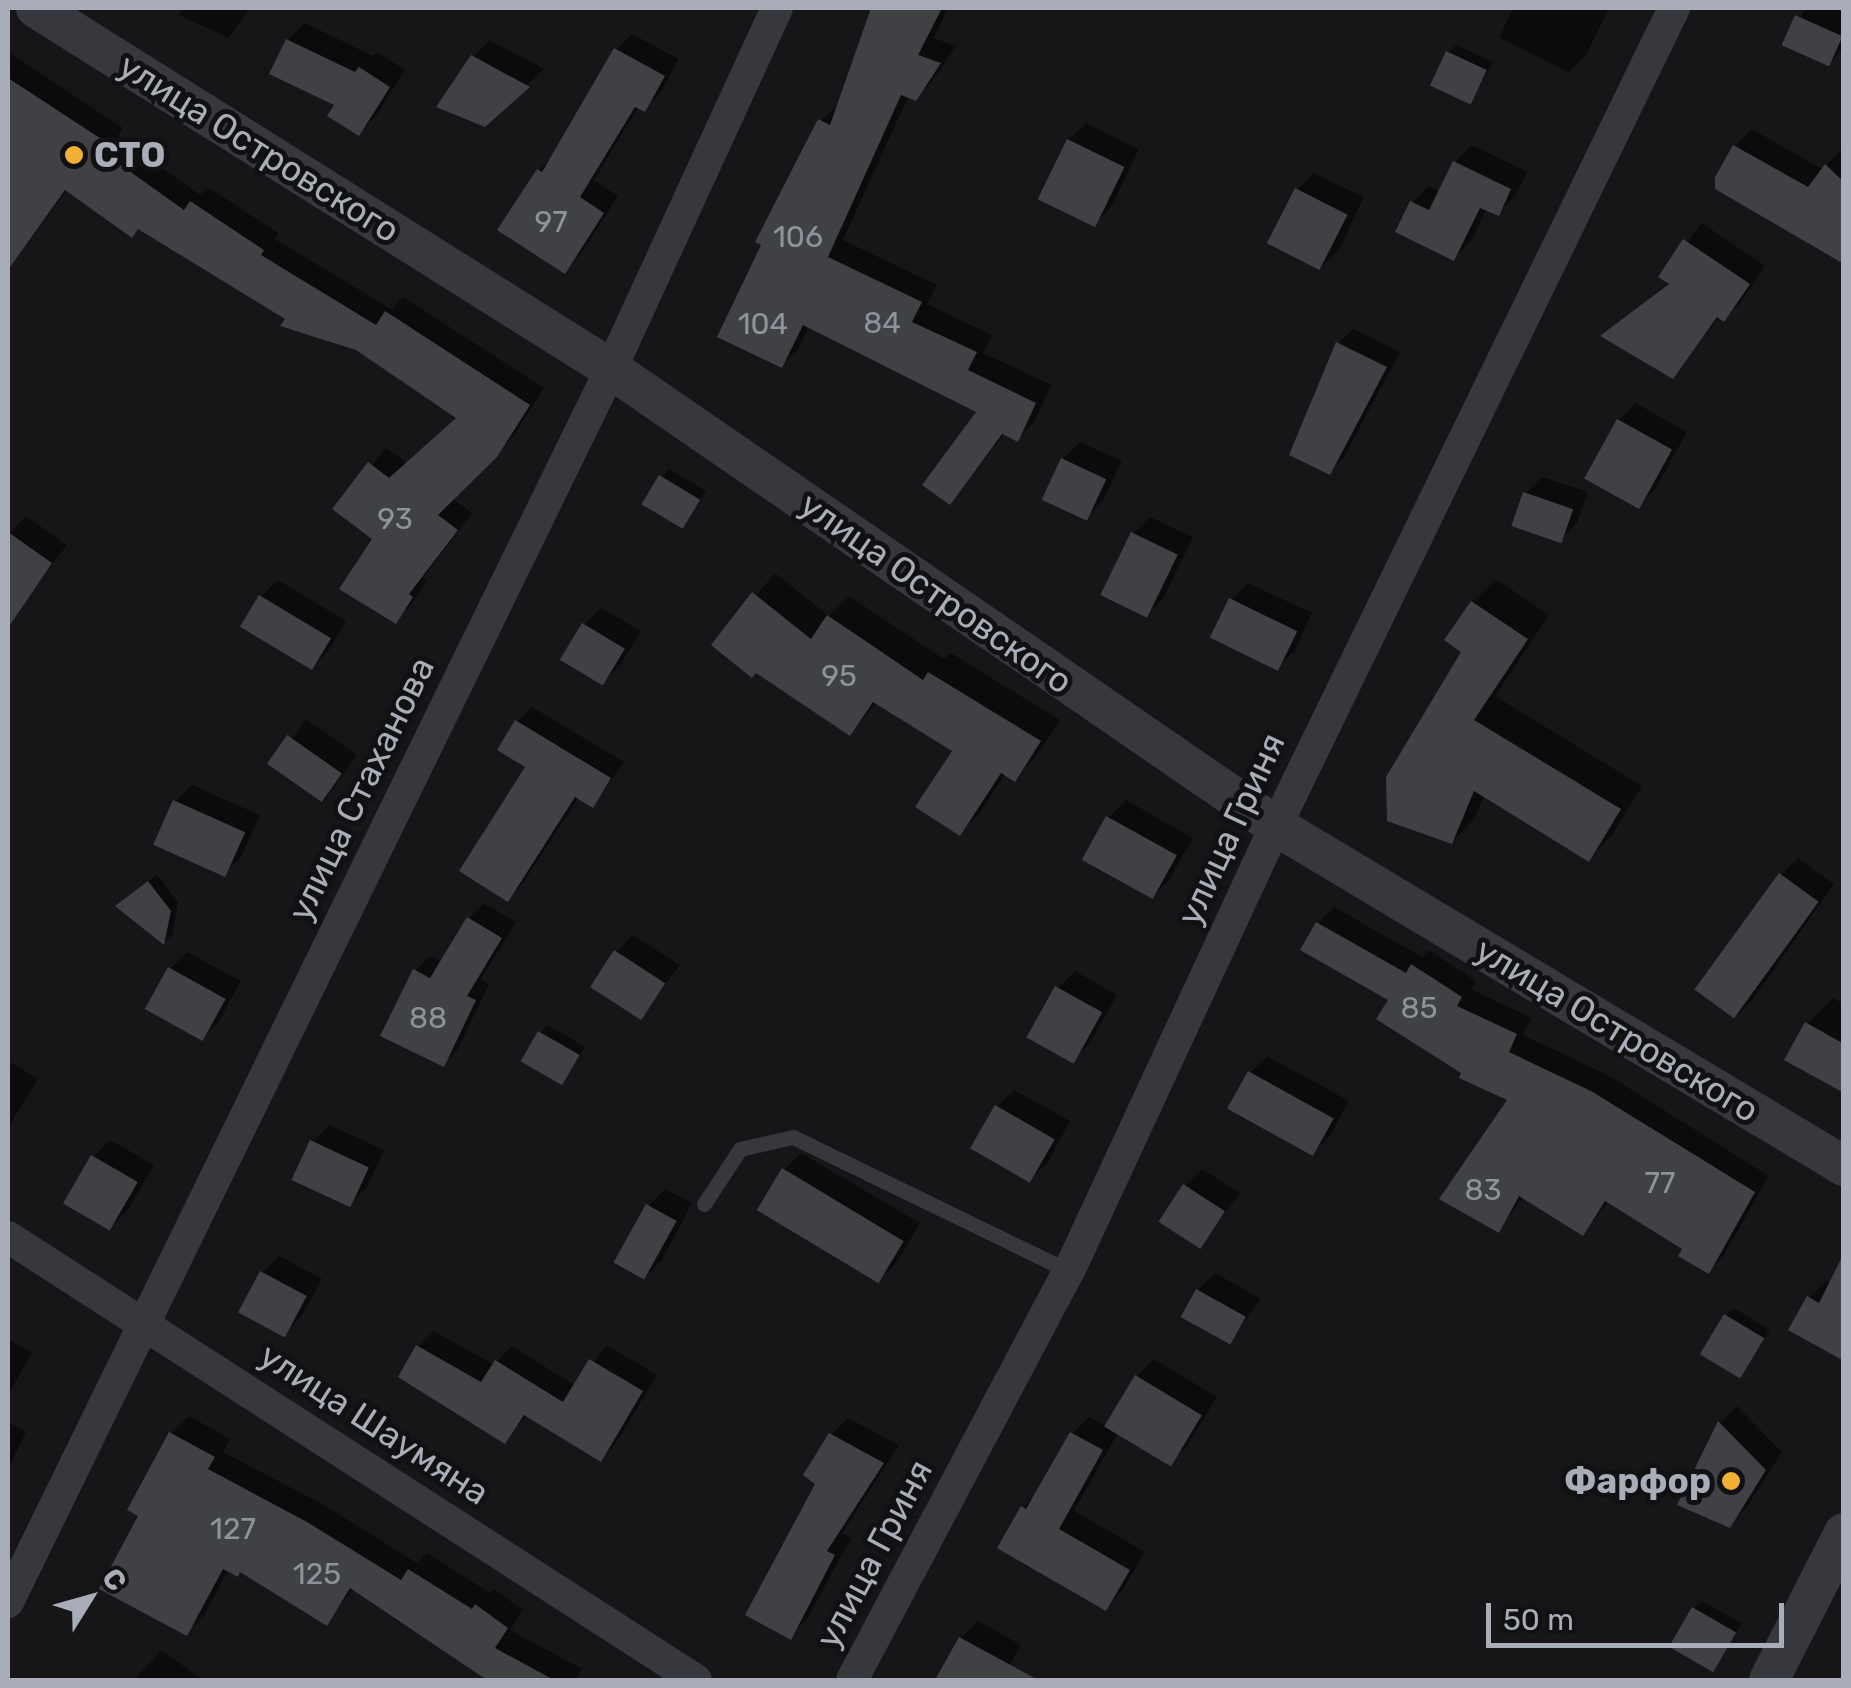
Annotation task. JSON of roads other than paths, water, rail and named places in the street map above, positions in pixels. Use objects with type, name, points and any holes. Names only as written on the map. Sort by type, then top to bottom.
[{"type":"street","name":"улица Островского","points":[[36,8],[611,369],[1276,826],[1844,1166]]},
{"type":"street","name":"улица Стаханова","points":[[8,1602],[611,369],[777,8]]},
{"type":"street","name":"улица Гриня","points":[[852,1680],[1069,1271],[1276,826],[1674,8]]},
{"type":"street","name":"улица Шаумяна","points":[[8,1238],[696,1680]]},
{"type":"street","points":[[1770,1680],[1844,1533]]},
{"type":"lane","points":[[704,1204],[740,1149],[793,1137],[1069,1271]]},
{"type":"place","name":"СТО","points":[[74,155]]},
{"type":"place","name":"Фарфор","points":[[1731,1481]]}]
